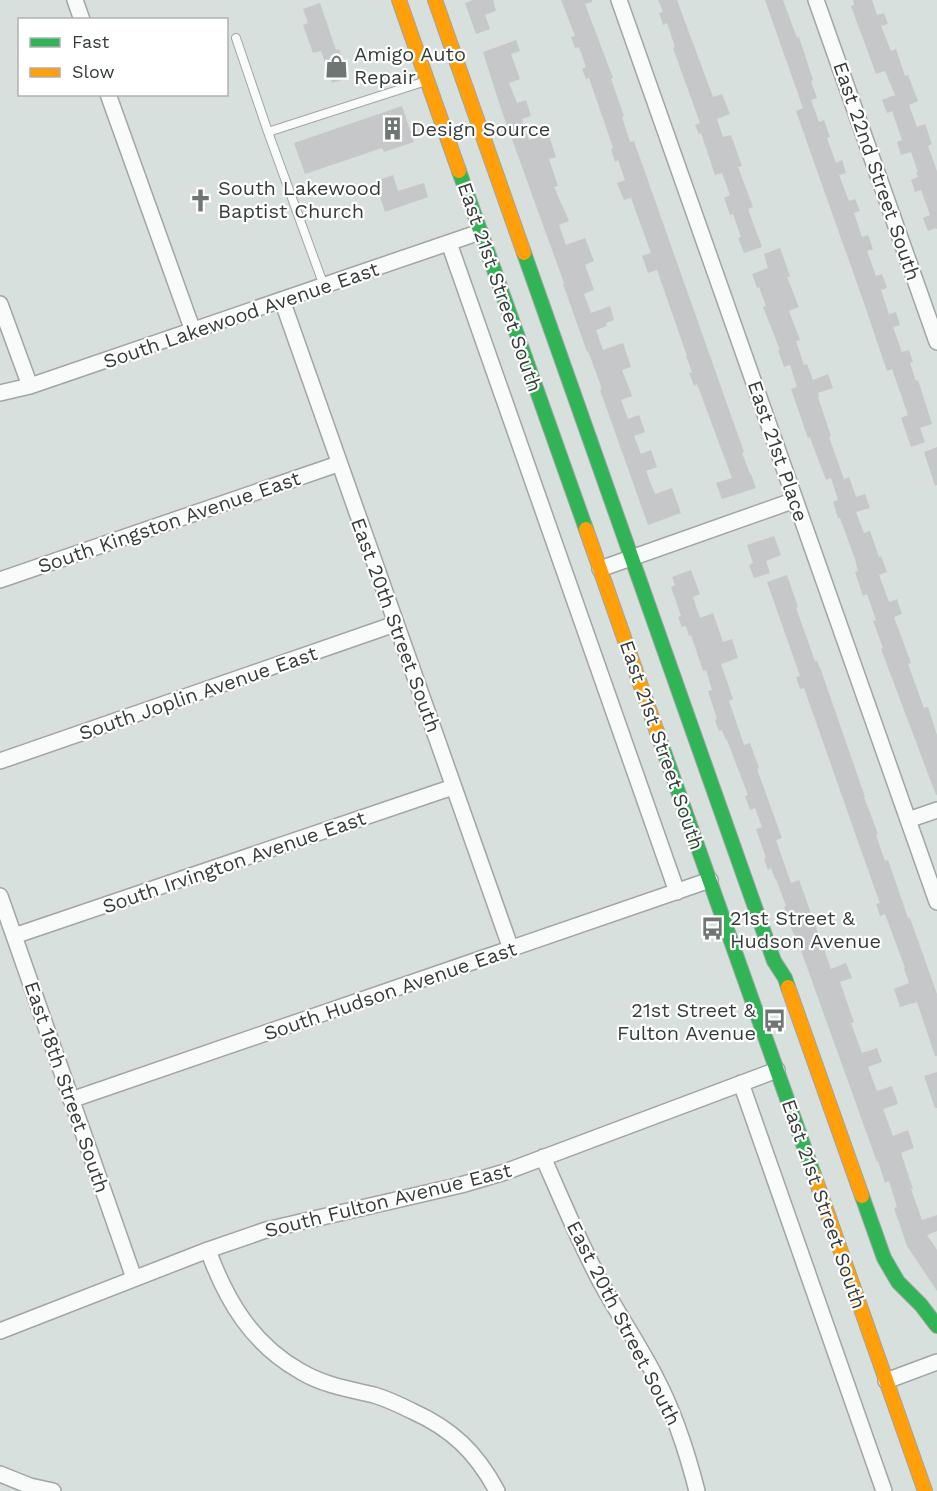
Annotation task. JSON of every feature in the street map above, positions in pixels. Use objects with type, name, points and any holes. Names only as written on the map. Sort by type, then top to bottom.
[{"type":"main road","name":"East 21st Street South","points":[[399,0],[925,1491]]},
{"type":"main road","name":"East 21st Street South","points":[[435,0],[774,961],[785,978],[884,1258],[898,1282],[921,1305],[937,1326]]},
{"type":"street","points":[[75,0],[81,18]]},
{"type":"street","name":"East 21st Place","points":[[619,0],[937,902]]},
{"type":"street","name":"East 22nd Street South","points":[[816,0],[937,342]]},
{"type":"street","points":[[109,96],[193,332]]},
{"type":"street","name":"South Lakewood Avenue East","points":[[0,393],[30,387],[480,232]]},
{"type":"street","name":"East 21st Street South","points":[[449,243],[677,892]]},
{"type":"street","name":"East 20th Street South","points":[[282,300],[510,950]]},
{"type":"street","points":[[0,304],[30,387]]},
{"type":"street","name":"South Kingston Avenue East","points":[[0,580],[338,464]]},
{"type":"street","points":[[600,569],[795,500]]},
{"type":"street","name":"South Joplin Avenue East","points":[[0,761],[395,624]]},
{"type":"street","name":"South Irvington Avenue East","points":[[14,936],[453,787]]},
{"type":"street","points":[[908,820],[937,810]]},
{"type":"street","name":"South Hudson Avenue East","points":[[71,1100],[710,880]]},
{"type":"street","name":"East 18th Street South","points":[[0,896],[134,1278]]},
{"type":"street","name":"South Fulton Avenue East","points":[[0,1331],[134,1278],[266,1230],[460,1185],[505,1172],[777,1070]]},
{"type":"street","name":"East 21st Street South","points":[[741,1083],[884,1491]]},
{"type":"street","name":"East 20th Street South","points":[[543,1157],[599,1279],[656,1378],[673,1413],[697,1491]]},
{"type":"street","points":[[208,1250],[219,1279],[237,1313],[257,1338],[279,1358],[301,1372],[338,1388],[376,1396],[403,1406],[448,1430],[476,1459],[497,1491]]},
{"type":"street","points":[[886,1381],[937,1362]]},
{"type":"street","points":[[0,1474],[30,1486],[53,1491]]},
{"type":"lane","points":[[236,38],[324,286]]},
{"type":"lane","points":[[268,132],[428,81]]},
{"type":"building","points":[[473,0],[493,0],[496,11],[485,15],[490,29],[476,34],[465,3]]},
{"type":"building","points":[[561,0],[592,0],[585,4],[613,78],[611,79],[630,142],[634,141],[756,488],[722,499],[716,483],[732,478],[697,384],[694,386],[689,373],[692,372],[657,270],[648,273],[642,256],[651,253],[631,198],[624,200],[617,183],[625,180],[618,160],[615,162],[611,149],[613,148],[589,78],[586,79],[582,69],[586,67],[579,47],[575,48],[571,37],[575,36]]},
{"type":"building","points":[[658,0],[677,0],[713,97],[722,94],[730,114],[717,119],[723,137],[731,135],[742,166],[738,167],[753,207],[748,209],[762,247],[744,253],[733,214],[730,215],[724,198],[730,195],[722,173],[715,175],[701,133],[699,134],[695,125],[700,123],[673,48],[675,47],[667,23],[663,25],[659,13],[663,12]]},
{"type":"building","points":[[765,0],[783,0],[797,38],[799,37],[817,98],[811,100],[819,122],[824,120],[830,137],[827,138],[836,163],[842,160],[846,173],[839,175],[849,201],[855,199],[860,211],[854,213],[862,237],[868,235],[873,249],[867,251],[876,276],[882,274],[887,288],[881,290],[889,314],[896,312],[900,325],[893,327],[902,352],[909,350],[913,362],[910,363],[932,424],[920,428],[925,442],[911,447],[901,418],[908,415],[892,369],[887,371],[796,111],[803,108]]},
{"type":"building","points":[[853,0],[872,0],[877,15],[884,13],[888,24],[881,26],[891,51],[896,49],[905,76],[908,75],[918,101],[909,105],[917,127],[925,124],[932,144],[928,146],[937,171],[937,229],[928,231],[923,218],[930,215],[921,190],[915,192],[911,180],[918,177],[916,173],[918,172],[911,152],[901,155],[897,142],[902,140],[892,111],[887,113],[882,100],[895,95],[885,71],[876,74],[851,6],[854,5]]},
{"type":"building","points":[[320,3],[336,50],[339,49],[349,78],[332,83],[321,51],[313,53],[303,25],[308,23],[303,9]]},
{"type":"building","points":[[516,40],[520,51],[511,54],[520,79],[509,83],[517,103],[526,100],[531,116],[522,119],[529,140],[548,133],[556,157],[549,159],[558,186],[554,187],[569,221],[559,225],[566,245],[585,238],[594,261],[585,265],[594,290],[584,294],[591,313],[610,306],[614,320],[606,323],[607,326],[596,330],[603,350],[623,343],[631,367],[622,370],[632,396],[621,400],[628,419],[639,415],[645,432],[634,436],[641,454],[651,450],[657,467],[646,471],[655,494],[672,488],[681,513],[648,525],[483,52]]},
{"type":"building","points":[[402,106],[414,142],[384,152],[382,148],[305,174],[294,143]]},
{"type":"building","points":[[393,175],[398,191],[424,183],[428,197],[385,212],[375,181]]},
{"type":"building","points":[[780,248],[790,276],[787,277],[799,307],[789,311],[800,340],[796,341],[804,365],[807,364],[813,380],[828,374],[833,388],[818,393],[818,397],[831,436],[829,437],[844,479],[849,477],[856,497],[865,494],[870,508],[856,512],[864,533],[870,531],[887,572],[879,575],[889,602],[897,599],[902,614],[894,617],[924,708],[928,707],[937,735],[937,795],[881,649],[883,648],[873,621],[876,620],[867,594],[863,596],[855,572],[858,571],[855,559],[833,502],[838,500],[831,478],[826,480],[810,437],[808,438],[791,389],[797,387],[790,365],[784,367],[778,350],[780,350],[763,307],[766,306],[752,274],[768,268],[764,254]]},
{"type":"building","points":[[937,447],[937,485],[935,486],[924,452]]},
{"type":"building","points":[[774,536],[781,555],[766,561],[770,573],[754,578],[749,565],[753,563],[747,545]]},
{"type":"building","points":[[691,570],[700,594],[693,597],[700,618],[713,613],[723,642],[732,639],[738,658],[721,664],[733,699],[729,701],[744,745],[750,743],[759,768],[757,769],[782,838],[776,840],[791,883],[799,880],[831,969],[846,963],[852,978],[840,982],[862,1053],[877,1048],[882,1062],[868,1067],[877,1091],[892,1086],[898,1104],[883,1109],[893,1136],[908,1130],[914,1148],[901,1153],[913,1189],[911,1189],[922,1220],[937,1215],[937,1231],[927,1235],[937,1250],[937,1291],[907,1246],[894,1208],[897,1207],[889,1181],[885,1183],[792,930],[776,879],[771,868],[768,870],[764,859],[766,858],[756,829],[762,827],[755,808],[750,810],[745,796],[748,795],[727,740],[722,730],[719,731],[715,720],[717,719],[708,691],[712,690],[706,670],[703,671],[691,635],[689,636],[686,626],[682,627],[678,617],[681,616],[671,587],[675,585],[672,577]]},
{"type":"building","points":[[787,575],[798,607],[796,608],[815,661],[821,670],[878,834],[876,835],[885,861],[888,860],[937,994],[937,1056],[935,1056],[917,1002],[900,1007],[894,989],[909,983],[905,968],[885,914],[880,916],[876,904],[880,903],[804,688],[800,689],[796,677],[800,676],[767,582]]},
{"type":"building","points":[[937,1072],[937,1108],[935,1108],[924,1076]]},
{"type":"traffic: fast","points":[[459,171],[586,529]]},
{"type":"traffic: fast","points":[[524,253],[774,961],[788,987]]},
{"type":"traffic: fast","points":[[657,732],[814,1175]]},
{"type":"traffic: fast","points":[[862,1196],[884,1258],[898,1282],[921,1305],[937,1326]]},
{"type":"traffic: slow","points":[[399,0],[459,171]]},
{"type":"traffic: slow","points":[[435,0],[524,253]]},
{"type":"traffic: slow","points":[[586,529],[657,732]]},
{"type":"traffic: slow","points":[[788,987],[862,1196]]},
{"type":"traffic: slow","points":[[814,1175],[925,1491]]},
{"type":"place","name":"Amigo Auto Repair","points":[[336,66]]},
{"type":"place","name":"Design Source","points":[[393,129]]},
{"type":"place","name":"South Lakewood Baptist Church","points":[[200,200]]},
{"type":"place","name":"21st Street & Hudson Avenue","points":[[712,929]]},
{"type":"place","name":"21st Street & Fulton Avenue","points":[[774,1021]]}]
